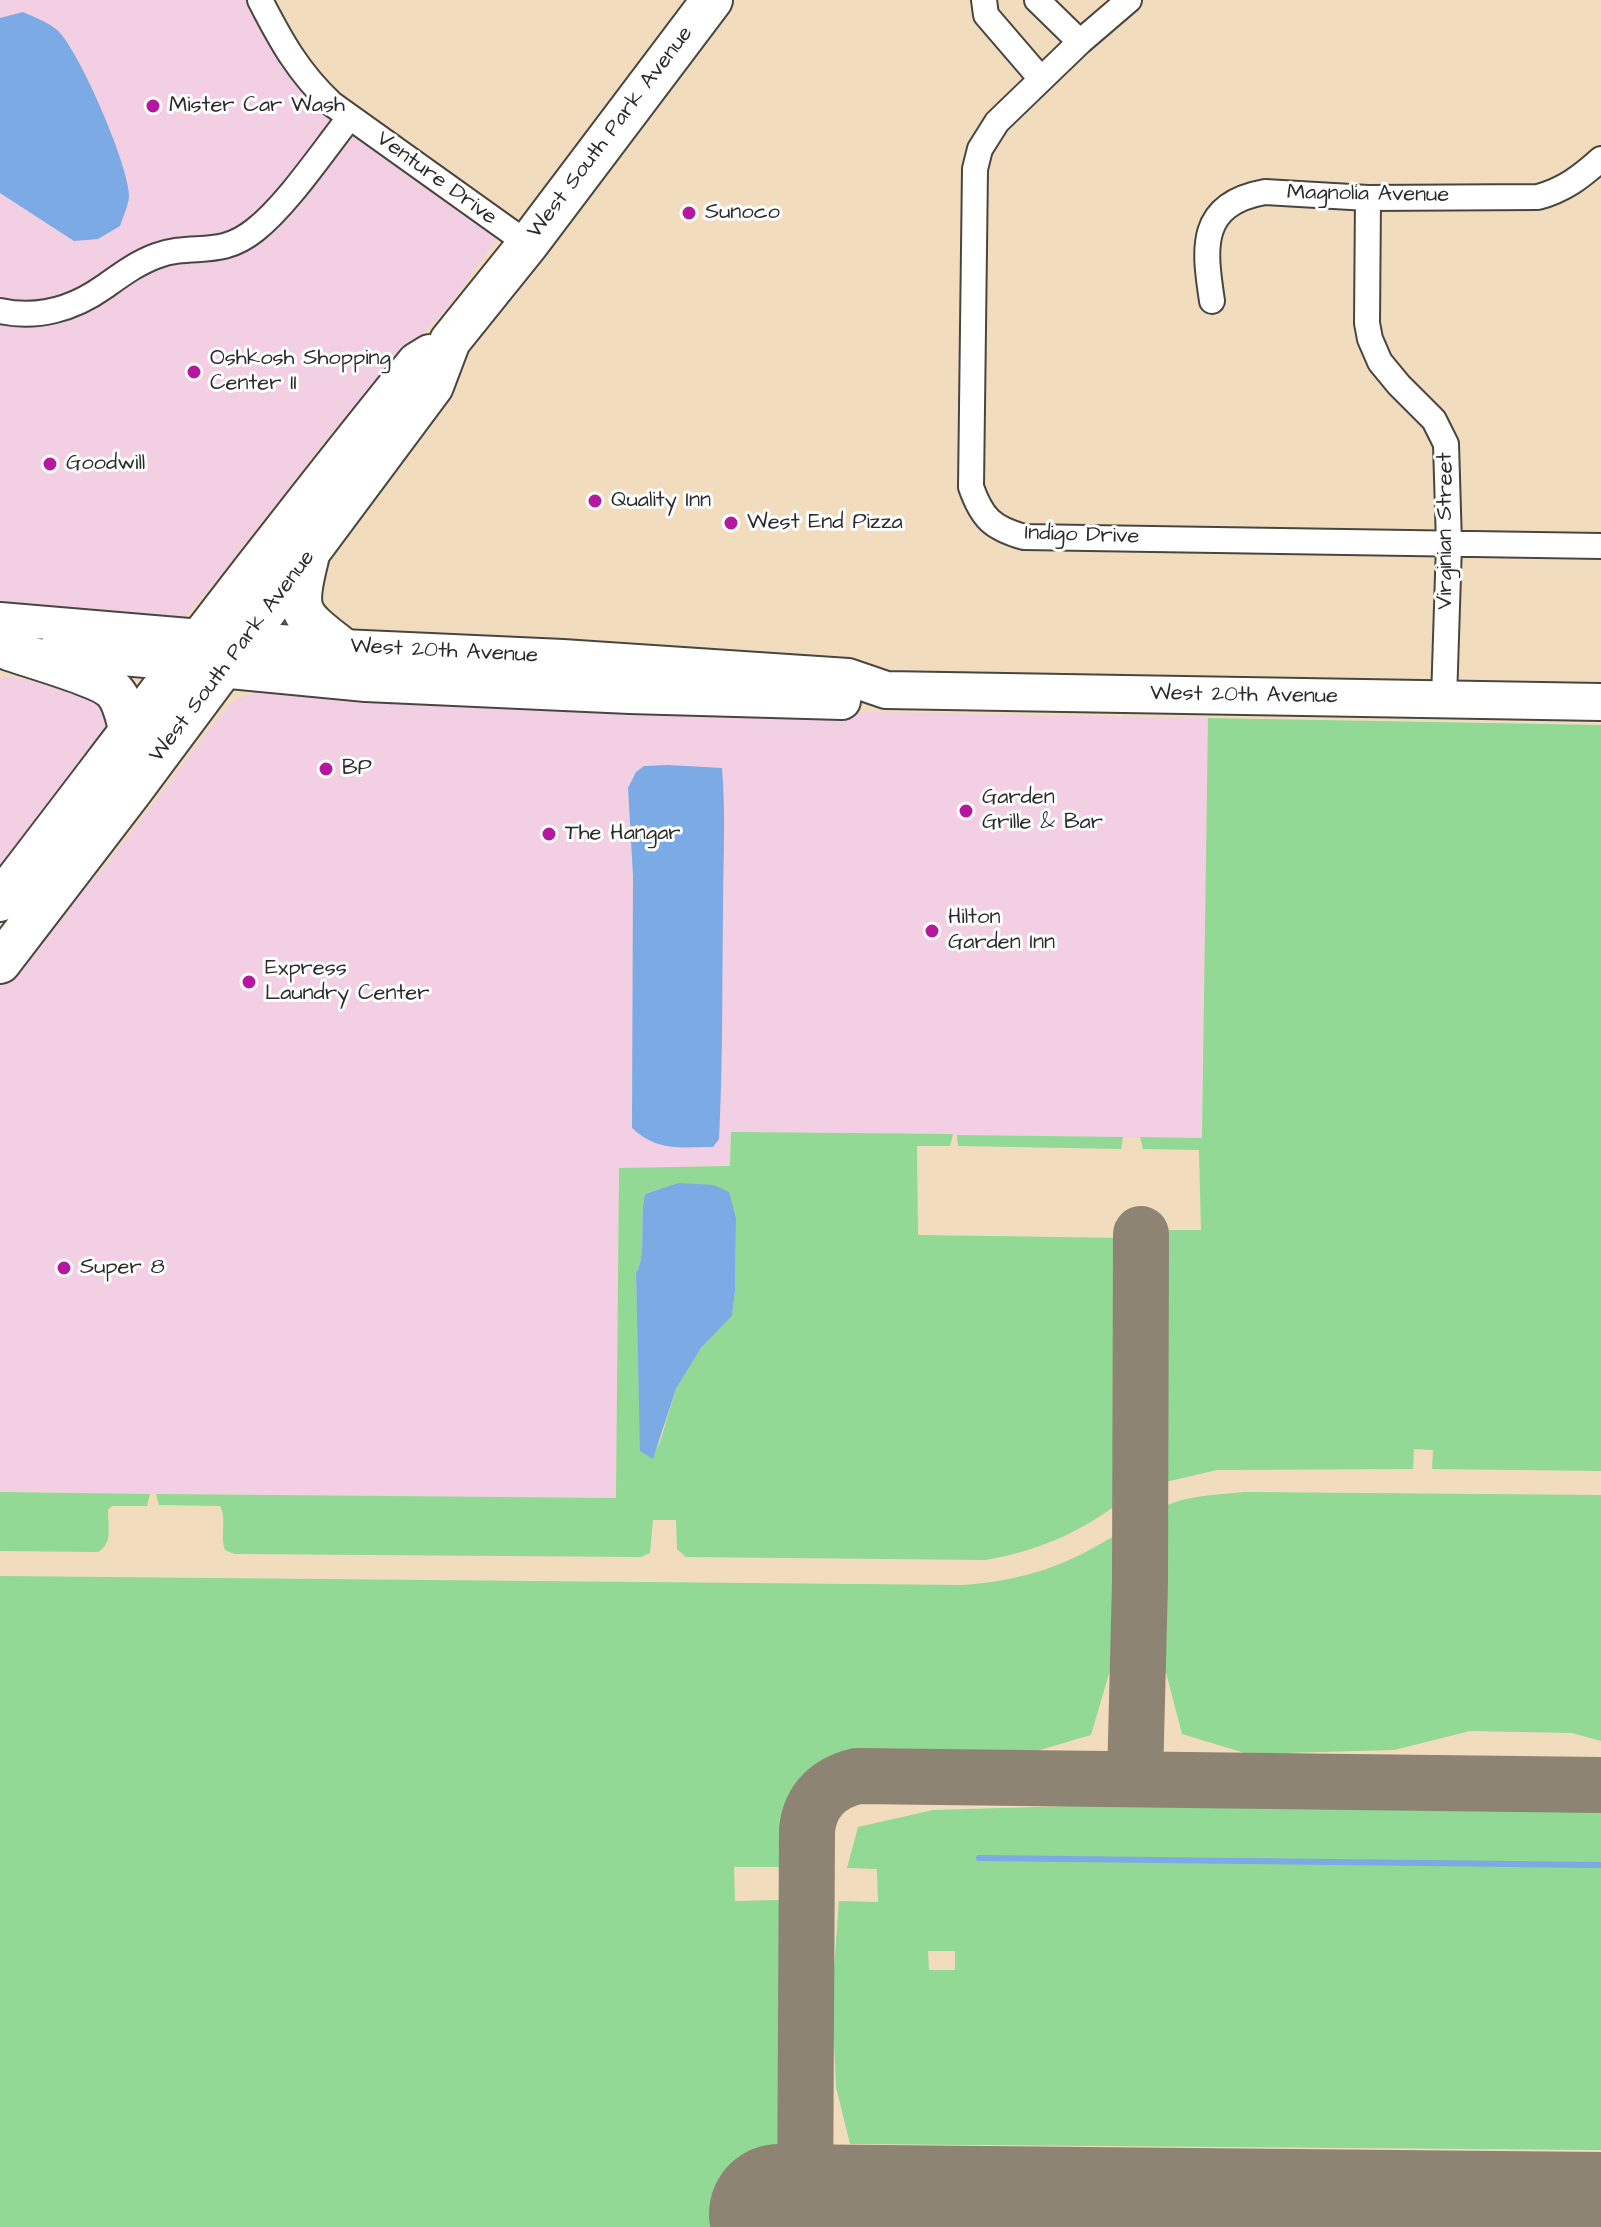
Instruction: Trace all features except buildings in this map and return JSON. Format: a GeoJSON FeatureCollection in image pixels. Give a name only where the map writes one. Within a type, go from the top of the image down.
{"type":"FeatureCollection","features":[{"type":"Feature","properties":{"kind":"main road","name":"West South Park Avenue"},"geometry":{"type":"LineString","coordinates":[[0,901],[191,650],[417,363],[450,341],[528,244],[712,0]]}},
{"type":"Feature","properties":{"kind":"main road","name":"West South Park Avenue"},"geometry":{"type":"LineString","coordinates":[[0,963],[433,386],[450,341]]}},
{"type":"Feature","properties":{"kind":"main road"},"geometry":{"type":"LineString","coordinates":[[309,555],[299,594],[300,605],[315,626],[342,648]]}},
{"type":"Feature","properties":{"kind":"main road"},"geometry":{"type":"LineString","coordinates":[[3,639],[95,678],[113,689],[121,701],[130,732]]}},
{"type":"Feature","properties":{"kind":"main road","name":"West 20th Avenue"},"geometry":{"type":"LineString","coordinates":[[233,655],[342,648],[563,658],[848,677],[886,690],[1601,702]]}},
{"type":"Feature","properties":{"kind":"main road","name":"West 20th Avenue"},"geometry":{"type":"LineString","coordinates":[[191,650],[233,655],[366,683],[617,695],[854,701],[886,690]]}},
{"type":"Feature","properties":{"kind":"street","name":"Venture Drive"},"geometry":{"type":"LineString","coordinates":[[260,0],[290,57],[309,82],[350,117],[528,244]]}},
{"type":"Feature","properties":{"kind":"street"},"geometry":{"type":"LineString","coordinates":[[984,0],[986,15],[1041,79]]}},
{"type":"Feature","properties":{"kind":"street"},"geometry":{"type":"LineString","coordinates":[[1037,0],[1080,42]]}},
{"type":"Feature","properties":{"kind":"street","name":"Indigo Drive"},"geometry":{"type":"LineString","coordinates":[[1129,0],[1041,79],[989,132],[980,149],[975,169],[971,487],[987,519],[1004,531],[1024,537],[1601,546]]}},
{"type":"Feature","properties":{"kind":"street"},"geometry":{"type":"LineString","coordinates":[[0,311],[18,315],[47,313],[87,297],[138,263],[158,255],[171,251],[221,249],[233,244],[264,223],[350,117]]}},
{"type":"Feature","properties":{"kind":"street","name":"Magnolia Avenue"},"geometry":{"type":"LineString","coordinates":[[1212,301],[1205,256],[1207,240],[1222,211],[1249,195],[1265,192],[1368,198],[1538,197],[1557,192],[1575,182],[1601,159]]}},
{"type":"Feature","properties":{"kind":"street","name":"Virginian Street"},"geometry":{"type":"LineString","coordinates":[[1368,198],[1367,323],[1370,339],[1380,362],[1441,431],[1446,444],[1449,544],[1444,700]]}},
{"type":"Feature","properties":{"kind":"street","name":"West 20th Avenue"},"geometry":{"type":"LineString","coordinates":[[3,639],[191,650]]}},
{"type":"Feature","properties":{"kind":"shaded area","name":"Oshkosh Shopping Center II"},"geometry":{"type":"Polygon","coordinates":[[[0,0],[260,0],[290,58],[505,228],[447,308],[328,437],[171,634],[0,619],[0,0]]]}},
{"type":"Feature","properties":{"kind":"shaded area"},"geometry":{"type":"Polygon","coordinates":[[[0,677],[40,680],[101,699],[107,724],[94,754],[0,879],[0,677]]]}},
{"type":"Feature","properties":{"kind":"shaded area"},"geometry":{"type":"Polygon","coordinates":[[[261,690],[660,708],[1208,718],[1202,1139],[731,1132],[730,1166],[619,1168],[616,1499],[0,1492],[0,987],[31,947],[103,869],[220,715],[233,701],[261,690]]]}},
{"type":"Feature","properties":{"kind":"green space"},"geometry":{"type":"Polygon","coordinates":[[[1208,718],[1601,725],[1601,1471],[1432,1469],[1433,1450],[1414,1449],[1413,1469],[1217,1470],[1157,1484],[1157,1230],[1201,1230],[1199,1150],[1143,1149],[1140,1137],[1202,1138],[1208,718]]]}},
{"type":"Feature","properties":{"kind":"green space"},"geometry":{"type":"Polygon","coordinates":[[[731,1132],[953,1134],[950,1146],[917,1146],[918,1235],[1128,1238],[1122,1501],[1057,1539],[985,1560],[686,1557],[677,1549],[676,1520],[653,1520],[650,1553],[641,1557],[234,1554],[225,1550],[220,1506],[159,1505],[156,1494],[616,1498],[619,1168],[730,1166],[731,1132]],[[678,1183],[645,1194],[641,1257],[636,1273],[639,1394],[652,1458],[676,1389],[701,1348],[732,1316],[736,1218],[728,1192],[678,1183]]]}},
{"type":"Feature","properties":{"kind":"green space"},"geometry":{"type":"Polygon","coordinates":[[[957,1135],[1123,1137],[1121,1149],[958,1146],[957,1135]]]}},
{"type":"Feature","properties":{"kind":"green space"},"geometry":{"type":"Polygon","coordinates":[[[0,1492],[150,1494],[147,1506],[112,1506],[108,1510],[108,1539],[98,1552],[0,1551],[0,1492]]]}},
{"type":"Feature","properties":{"kind":"green space"},"geometry":{"type":"Polygon","coordinates":[[[1245,1492],[1601,1495],[1601,1741],[1572,1733],[1470,1731],[1394,1750],[1248,1754],[1182,1734],[1164,1665],[1158,1510],[1189,1499],[1245,1492]]]}},
{"type":"Feature","properties":{"kind":"green space"},"geometry":{"type":"Polygon","coordinates":[[[1120,1532],[1113,1660],[1091,1735],[1023,1755],[854,1753],[828,1759],[805,1775],[781,1821],[783,1867],[734,1867],[735,1901],[781,1900],[780,2227],[0,2227],[0,1576],[963,1585],[1007,1579],[1045,1569],[1082,1554],[1120,1532]]]}},
{"type":"Feature","properties":{"kind":"green space"},"geometry":{"type":"Polygon","coordinates":[[[1104,1805],[1601,1808],[1601,2150],[850,2144],[836,2087],[832,1995],[839,1901],[878,1902],[877,1869],[847,1868],[858,1827],[933,1810],[1104,1805]],[[928,1951],[929,1970],[955,1970],[955,1951],[928,1951]]]}},
{"type":"Feature","properties":{"kind":"water"},"geometry":{"type":"Polygon","coordinates":[[[23,12],[56,29],[77,58],[121,162],[129,197],[127,208],[120,226],[98,239],[74,241],[0,193],[0,18],[23,12]]]}},
{"type":"Feature","properties":{"kind":"water"},"geometry":{"type":"Polygon","coordinates":[[[644,766],[722,768],[721,1082],[719,1139],[713,1147],[660,1145],[632,1128],[633,876],[628,788],[636,772],[644,766]]]}},
{"type":"Feature","properties":{"kind":"water"},"geometry":{"type":"Polygon","coordinates":[[[678,1183],[714,1185],[729,1192],[736,1218],[735,1291],[732,1316],[701,1348],[676,1389],[653,1459],[640,1451],[636,1273],[641,1257],[645,1194],[678,1183]]]}},
{"type":"Feature","properties":{"kind":"waterway"},"geometry":{"type":"LineString","coordinates":[[979,1858],[1601,1865]]}},
{"type":"Feature","properties":{"kind":"taxiway"},"geometry":{"type":"LineString","coordinates":[[1135,1779],[1140,1582],[1141,1234]]}},
{"type":"Feature","properties":{"kind":"taxiway"},"geometry":{"type":"LineString","coordinates":[[805,2214],[807,1830],[817,1802],[838,1783],[857,1776],[1601,1785]]}},
{"type":"Feature","properties":{"kind":"runway"},"geometry":{"type":"LineString","coordinates":[[779,2214],[1601,2222]]}},
{"type":"Feature","properties":{"kind":"place","name":"Mister Car Wash"},"geometry":{"type":"Point","coordinates":[153,106]}},
{"type":"Feature","properties":{"kind":"place","name":"Sunoco"},"geometry":{"type":"Point","coordinates":[689,213]}},
{"type":"Feature","properties":{"kind":"place","name":"Oshkosh Shopping Center II"},"geometry":{"type":"Point","coordinates":[194,372]}},
{"type":"Feature","properties":{"kind":"place","name":"Goodwill"},"geometry":{"type":"Point","coordinates":[50,464]}},
{"type":"Feature","properties":{"kind":"place","name":"Quality Inn"},"geometry":{"type":"Point","coordinates":[595,501]}},
{"type":"Feature","properties":{"kind":"place","name":"West End Pizza"},"geometry":{"type":"Point","coordinates":[731,523]}},
{"type":"Feature","properties":{"kind":"place","name":"BP"},"geometry":{"type":"Point","coordinates":[326,769]}},
{"type":"Feature","properties":{"kind":"place","name":"Garden Grille & Bar"},"geometry":{"type":"Point","coordinates":[966,811]}},
{"type":"Feature","properties":{"kind":"place","name":"The Hangar"},"geometry":{"type":"Point","coordinates":[549,834]}},
{"type":"Feature","properties":{"kind":"place","name":"Hilton Garden Inn"},"geometry":{"type":"Point","coordinates":[932,931]}},
{"type":"Feature","properties":{"kind":"place","name":"Express Laundry Center"},"geometry":{"type":"Point","coordinates":[249,982]}},
{"type":"Feature","properties":{"kind":"place","name":"Super 8"},"geometry":{"type":"Point","coordinates":[64,1268]}}]}
